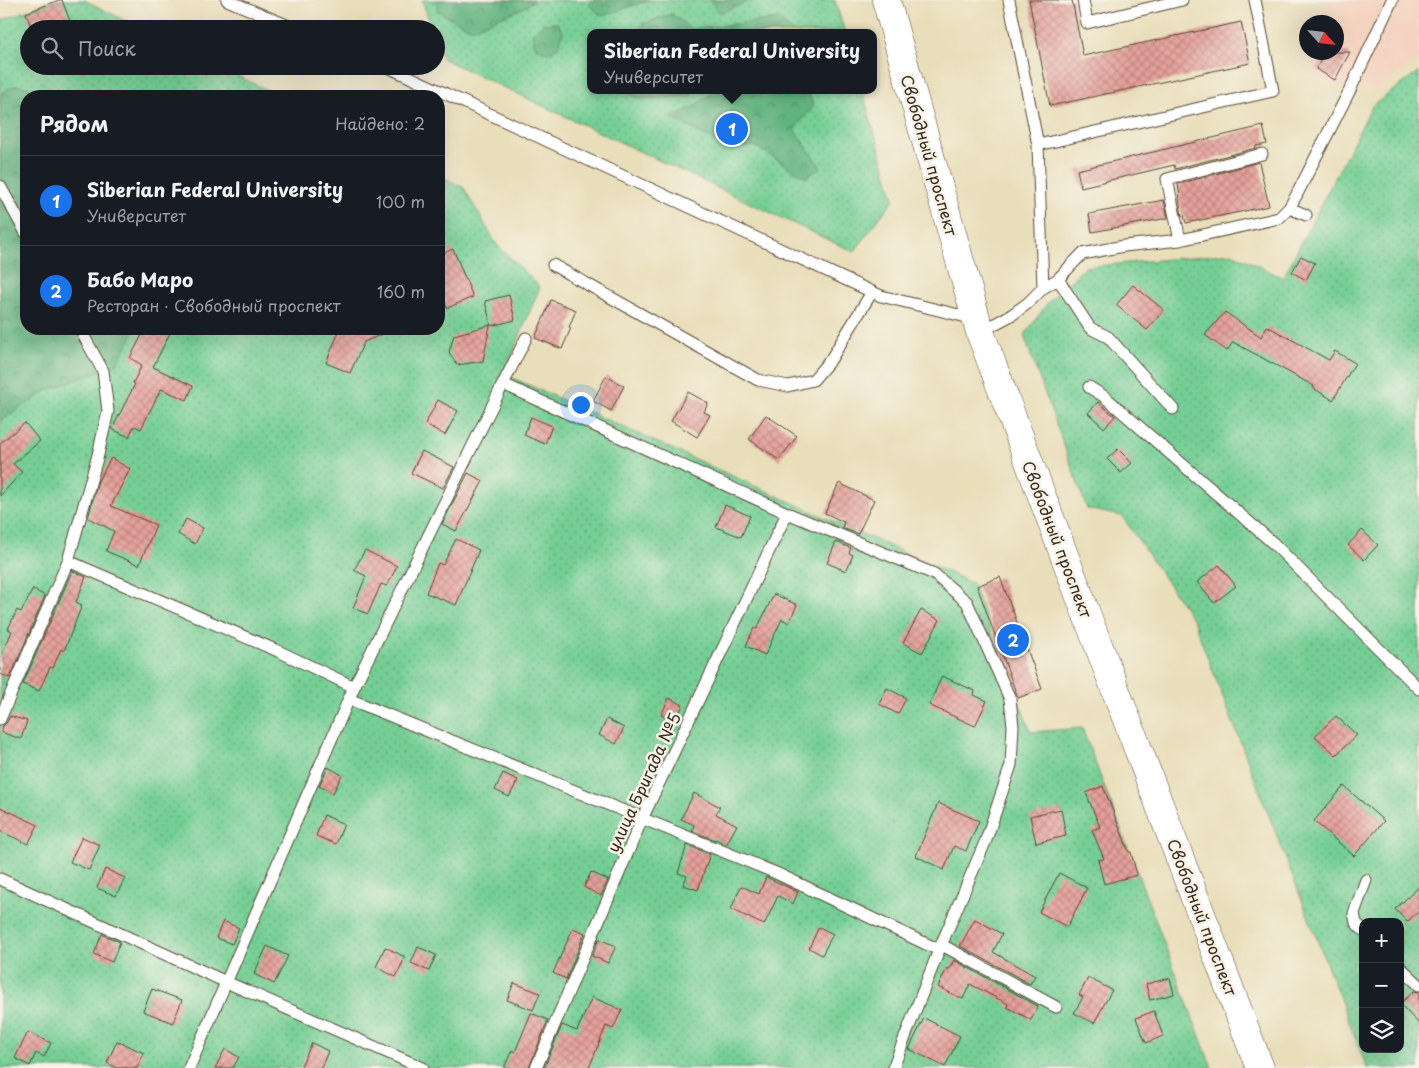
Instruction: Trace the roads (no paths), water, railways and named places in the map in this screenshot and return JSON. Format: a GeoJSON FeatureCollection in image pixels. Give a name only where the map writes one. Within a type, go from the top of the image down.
{"type":"FeatureCollection","features":[{"type":"Feature","properties":{"kind":"main road","name":"Свободный проспект"},"geometry":{"type":"LineString","coordinates":[[886,0],[978,326],[1079,596],[1260,1068]]}},
{"type":"Feature","properties":{"kind":"lane"},"geometry":{"type":"LineString","coordinates":[[227,0],[275,20]]}},
{"type":"Feature","properties":{"kind":"lane"},"geometry":{"type":"LineString","coordinates":[[1009,0],[1038,145],[1043,288]]}},
{"type":"Feature","properties":{"kind":"lane"},"geometry":{"type":"LineString","coordinates":[[1083,0],[1087,23],[1182,0]]}},
{"type":"Feature","properties":{"kind":"lane"},"geometry":{"type":"LineString","coordinates":[[1038,145],[1273,91],[1255,0]]}},
{"type":"Feature","properties":{"kind":"lane"},"geometry":{"type":"LineString","coordinates":[[445,93],[881,296],[978,326],[1013,314],[1028,303],[1043,288],[1058,278],[1082,254],[1124,246],[1180,240],[1279,218],[1290,208],[1351,88],[1392,0]]}},
{"type":"Feature","properties":{"kind":"lane"},"geometry":{"type":"LineString","coordinates":[[405,75],[437,90]]}},
{"type":"Feature","properties":{"kind":"lane"},"geometry":{"type":"LineString","coordinates":[[1180,240],[1167,179],[1262,154]]}},
{"type":"Feature","properties":{"kind":"lane"},"geometry":{"type":"LineString","coordinates":[[0,186],[20,222]]}},
{"type":"Feature","properties":{"kind":"lane"},"geometry":{"type":"LineString","coordinates":[[1290,208],[1306,215]]}},
{"type":"Feature","properties":{"kind":"lane"},"geometry":{"type":"LineString","coordinates":[[554,265],[758,380],[788,386],[813,380],[831,359],[872,292]]}},
{"type":"Feature","properties":{"kind":"lane"},"geometry":{"type":"LineString","coordinates":[[1058,278],[1090,328],[1108,337],[1173,409]]}},
{"type":"Feature","properties":{"kind":"lane"},"geometry":{"type":"LineString","coordinates":[[0,719],[68,561],[98,455],[108,411],[104,371],[83,335]]}},
{"type":"Feature","properties":{"kind":"lane"},"geometry":{"type":"LineString","coordinates":[[189,1068],[354,686],[526,338]]}},
{"type":"Feature","properties":{"kind":"lane"},"geometry":{"type":"LineString","coordinates":[[503,384],[787,513],[934,574],[967,602],[1010,698],[1013,726],[1011,765],[986,840],[940,948],[893,1068]]}},
{"type":"Feature","properties":{"kind":"lane"},"geometry":{"type":"LineString","coordinates":[[1089,387],[1105,397],[1273,543],[1419,689]]}},
{"type":"Feature","properties":{"kind":"lane","name":"улица Бригада №5"},"geometry":{"type":"LineString","coordinates":[[536,1068],[642,819],[787,513]]}},
{"type":"Feature","properties":{"kind":"lane"},"geometry":{"type":"LineString","coordinates":[[68,561],[278,651],[354,686]]}},
{"type":"Feature","properties":{"kind":"lane"},"geometry":{"type":"LineString","coordinates":[[349,699],[776,873],[940,948],[1056,1007]]}},
{"type":"Feature","properties":{"kind":"lane"},"geometry":{"type":"LineString","coordinates":[[0,879],[226,982],[423,1068]]}},
{"type":"Feature","properties":{"kind":"lane"},"geometry":{"type":"LineString","coordinates":[[1359,926],[1356,923],[1354,913],[1366,880]]}},
{"type":"Feature","properties":{"kind":"lane"},"geometry":{"type":"LineString","coordinates":[[1404,971],[1419,985]]}},
{"type":"Feature","properties":{"kind":"place","name":"Siberian Federal University"},"geometry":{"type":"Point","coordinates":[732,129]}},
{"type":"Feature","properties":{"kind":"place","name":"Бабо Маро"},"geometry":{"type":"Point","coordinates":[1013,640]}}]}
